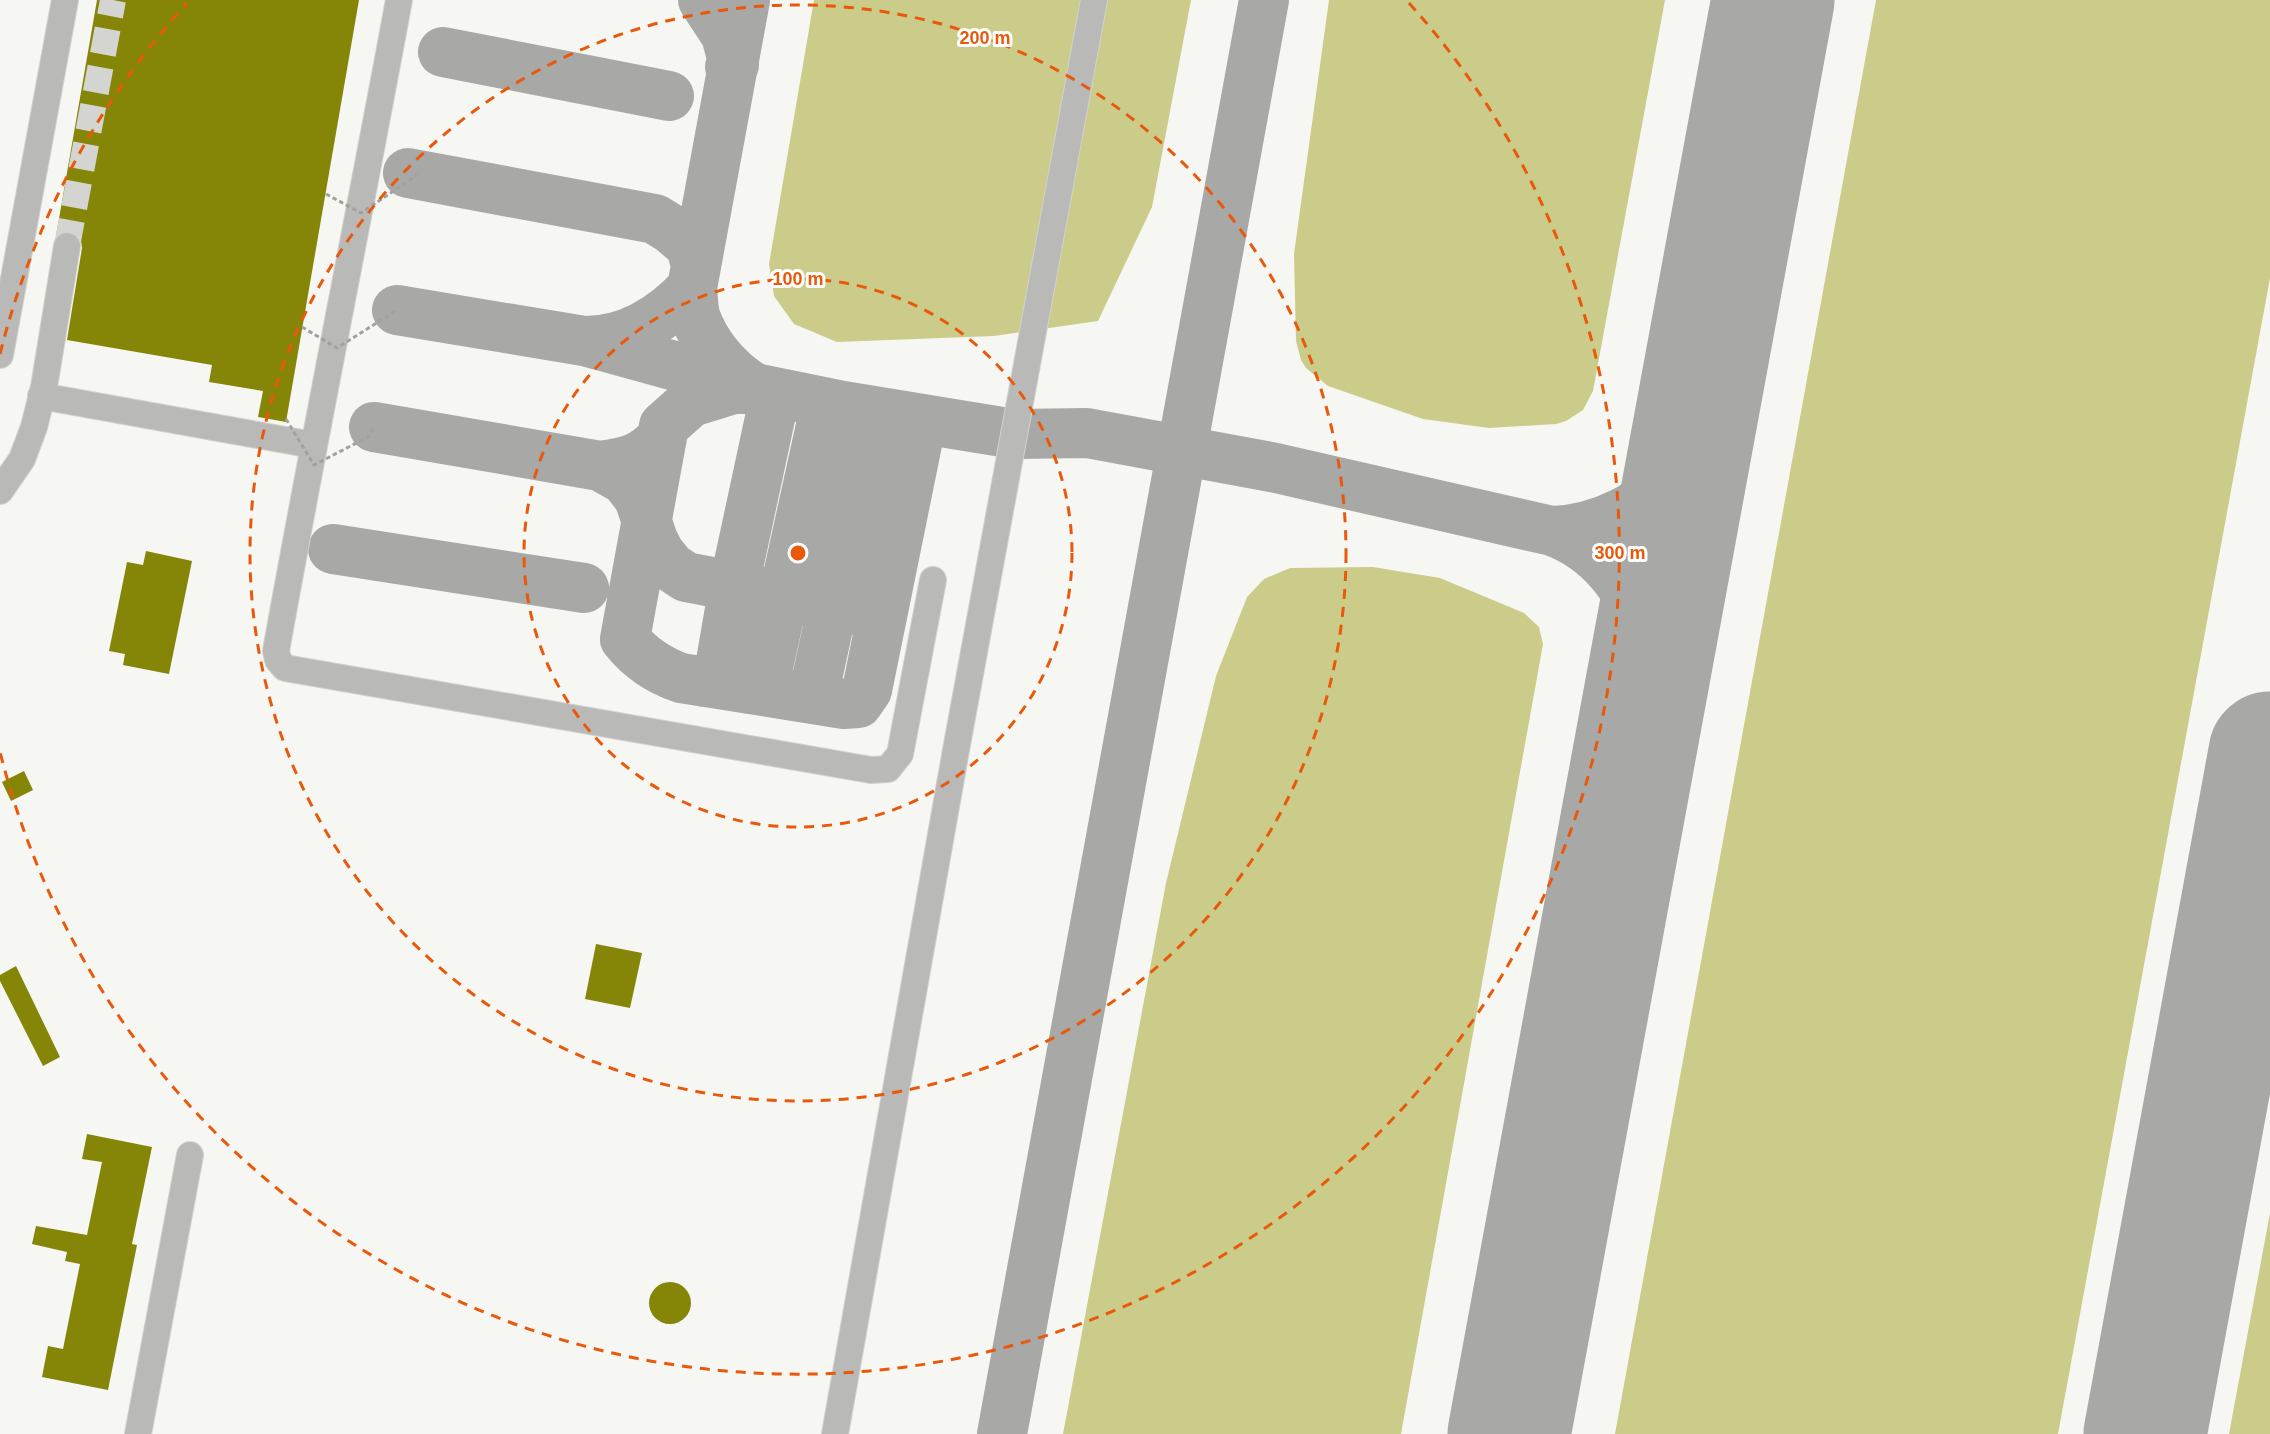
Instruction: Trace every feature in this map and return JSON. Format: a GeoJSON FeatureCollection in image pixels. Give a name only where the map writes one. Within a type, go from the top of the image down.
{"type":"FeatureCollection","features":[{"type":"Feature","properties":{"kind":"street"},"geometry":{"type":"LineString","coordinates":[[0,356],[65,0]]}},
{"type":"Feature","properties":{"kind":"street"},"geometry":{"type":"LineString","coordinates":[[399,0],[313,445],[276,651],[278,660],[285,668],[871,770],[888,769],[900,754],[933,580]]}},
{"type":"Feature","properties":{"kind":"street"},"geometry":{"type":"LineString","coordinates":[[835,1434],[956,750],[1094,0]]}},
{"type":"Feature","properties":{"kind":"street"},"geometry":{"type":"LineString","coordinates":[[0,492],[22,459],[34,427],[68,246]]}},
{"type":"Feature","properties":{"kind":"street"},"geometry":{"type":"LineString","coordinates":[[41,396],[313,445]]}},
{"type":"Feature","properties":{"kind":"street"},"geometry":{"type":"LineString","coordinates":[[138,1434],[190,1155]]}},
{"type":"Feature","properties":{"kind":"path"},"geometry":{"type":"LineString","coordinates":[[326,194],[361,213],[417,174]]}},
{"type":"Feature","properties":{"kind":"path"},"geometry":{"type":"LineString","coordinates":[[302,327],[337,348],[397,310]]}},
{"type":"Feature","properties":{"kind":"path"},"geometry":{"type":"LineString","coordinates":[[286,418],[314,465],[368,436],[374,427]]}},
{"type":"Feature","properties":{"kind":"green space"},"geometry":{"type":"Polygon","coordinates":[[[814,0],[1191,0],[1152,207],[1098,321],[994,336],[837,342],[794,324],[774,296],[769,264],[814,0]]]}},
{"type":"Feature","properties":{"kind":"green space"},"geometry":{"type":"Polygon","coordinates":[[[1329,0],[1665,0],[1593,391],[1583,410],[1566,421],[1556,424],[1489,428],[1423,419],[1328,386],[1306,368],[1301,360],[1296,341],[1294,254],[1329,0]]]}},
{"type":"Feature","properties":{"kind":"green space"},"geometry":{"type":"Polygon","coordinates":[[[1876,0],[2270,0],[2270,278],[2058,1434],[1615,1434],[1876,0]]]}},
{"type":"Feature","properties":{"kind":"green space"},"geometry":{"type":"Polygon","coordinates":[[[1373,567],[1440,578],[1524,613],[1539,627],[1543,644],[1401,1434],[1063,1434],[1166,883],[1216,676],[1247,597],[1264,579],[1290,568],[1373,567]]]}},
{"type":"Feature","properties":{"kind":"green space"},"geometry":{"type":"Polygon","coordinates":[[[2270,1213],[2270,1434],[2229,1434],[2270,1213]]]}},
{"type":"Feature","properties":{"kind":"building"},"geometry":{"type":"Polygon","coordinates":[[[97,0],[359,0],[286,422],[258,417],[263,391],[209,382],[212,365],[67,340],[82,248],[77,235],[70,231],[56,236],[97,0]]]}},
{"type":"Feature","properties":{"kind":"building"},"geometry":{"type":"Polygon","coordinates":[[[146,551],[192,561],[169,674],[123,665],[125,654],[109,651],[127,562],[143,565],[146,551]]]}},
{"type":"Feature","properties":{"kind":"building"},"geometry":{"type":"Polygon","coordinates":[[[24,771],[33,790],[11,801],[2,782],[24,771]]]}},
{"type":"Feature","properties":{"kind":"building"},"geometry":{"type":"Polygon","coordinates":[[[596,944],[642,953],[630,1008],[585,999],[596,944]]]}},
{"type":"Feature","properties":{"kind":"building"},"geometry":{"type":"Polygon","coordinates":[[[16,966],[60,1057],[43,1066],[0,981],[0,975],[16,966]]]}},
{"type":"Feature","properties":{"kind":"building"},"geometry":{"type":"Polygon","coordinates":[[[87,1134],[152,1147],[132,1244],[137,1245],[108,1390],[42,1377],[48,1346],[63,1349],[80,1264],[65,1261],[67,1252],[32,1244],[36,1226],[87,1235],[102,1162],[82,1159],[87,1134]]]}},
{"type":"Feature","properties":{"kind":"building"},"geometry":{"type":"Polygon","coordinates":[[[670,1282],[685,1288],[691,1303],[685,1318],[670,1324],[655,1318],[649,1303],[655,1288],[670,1282]]]}},
{"type":"Feature","properties":{"kind":"taxiway"},"geometry":{"type":"LineString","coordinates":[[703,0],[726,35],[734,65],[730,67]]}},
{"type":"Feature","properties":{"kind":"taxiway"},"geometry":{"type":"LineString","coordinates":[[745,0],[692,288],[695,316],[711,347],[734,373],[753,387]]}},
{"type":"Feature","properties":{"kind":"taxiway"},"geometry":{"type":"LineString","coordinates":[[1002,1434],[1264,0]]}},
{"type":"Feature","properties":{"kind":"taxiway"},"geometry":{"type":"LineString","coordinates":[[443,52],[669,96]]}},
{"type":"Feature","properties":{"kind":"taxiway"},"geometry":{"type":"LineString","coordinates":[[408,173],[655,219],[691,246],[696,266]]}},
{"type":"Feature","properties":{"kind":"taxiway"},"geometry":{"type":"LineString","coordinates":[[585,341],[616,337],[644,326],[670,309],[692,288]]}},
{"type":"Feature","properties":{"kind":"taxiway"},"geometry":{"type":"LineString","coordinates":[[397,310],[584,341],[755,388],[843,406],[1015,434],[1087,433],[1276,468],[1552,531],[1584,547],[1610,571],[1621,585],[1630,600],[1643,634],[1647,684]]}},
{"type":"Feature","properties":{"kind":"taxiway"},"geometry":{"type":"LineString","coordinates":[[753,389],[733,389],[691,402],[664,426],[625,639],[650,663],[681,678],[844,704],[858,703],[867,690],[918,439]]}},
{"type":"Feature","properties":{"kind":"taxiway"},"geometry":{"type":"LineString","coordinates":[[705,682],[716,677],[720,667],[734,586],[772,409]]}},
{"type":"Feature","properties":{"kind":"taxiway"},"geometry":{"type":"LineString","coordinates":[[749,689],[760,683],[766,676],[822,421]]}},
{"type":"Feature","properties":{"kind":"taxiway"},"geometry":{"type":"LineString","coordinates":[[374,427],[600,466]]}},
{"type":"Feature","properties":{"kind":"taxiway"},"geometry":{"type":"LineString","coordinates":[[1552,531],[1588,526],[1638,504],[1652,493],[1676,466],[1694,427]]}},
{"type":"Feature","properties":{"kind":"taxiway"},"geometry":{"type":"LineString","coordinates":[[802,697],[815,688],[870,433]]}},
{"type":"Feature","properties":{"kind":"taxiway"},"geometry":{"type":"LineString","coordinates":[[662,438],[641,455],[619,463],[600,466],[625,480],[639,498],[653,540],[671,567],[686,577],[867,612],[876,624],[878,632]]}},
{"type":"Feature","properties":{"kind":"taxiway"},"geometry":{"type":"LineString","coordinates":[[333,549],[584,588]]}},
{"type":"Feature","properties":{"kind":"runway"},"geometry":{"type":"LineString","coordinates":[[1509,1434],[1773,0]]}},
{"type":"Feature","properties":{"kind":"runway"},"geometry":{"type":"LineString","coordinates":[[2145,1434],[2270,753]]}},
{"type":"Feature","properties":{"kind":"tunnel"},"geometry":{"type":"LineString","coordinates":[[67,246],[113,0]]}}]}
